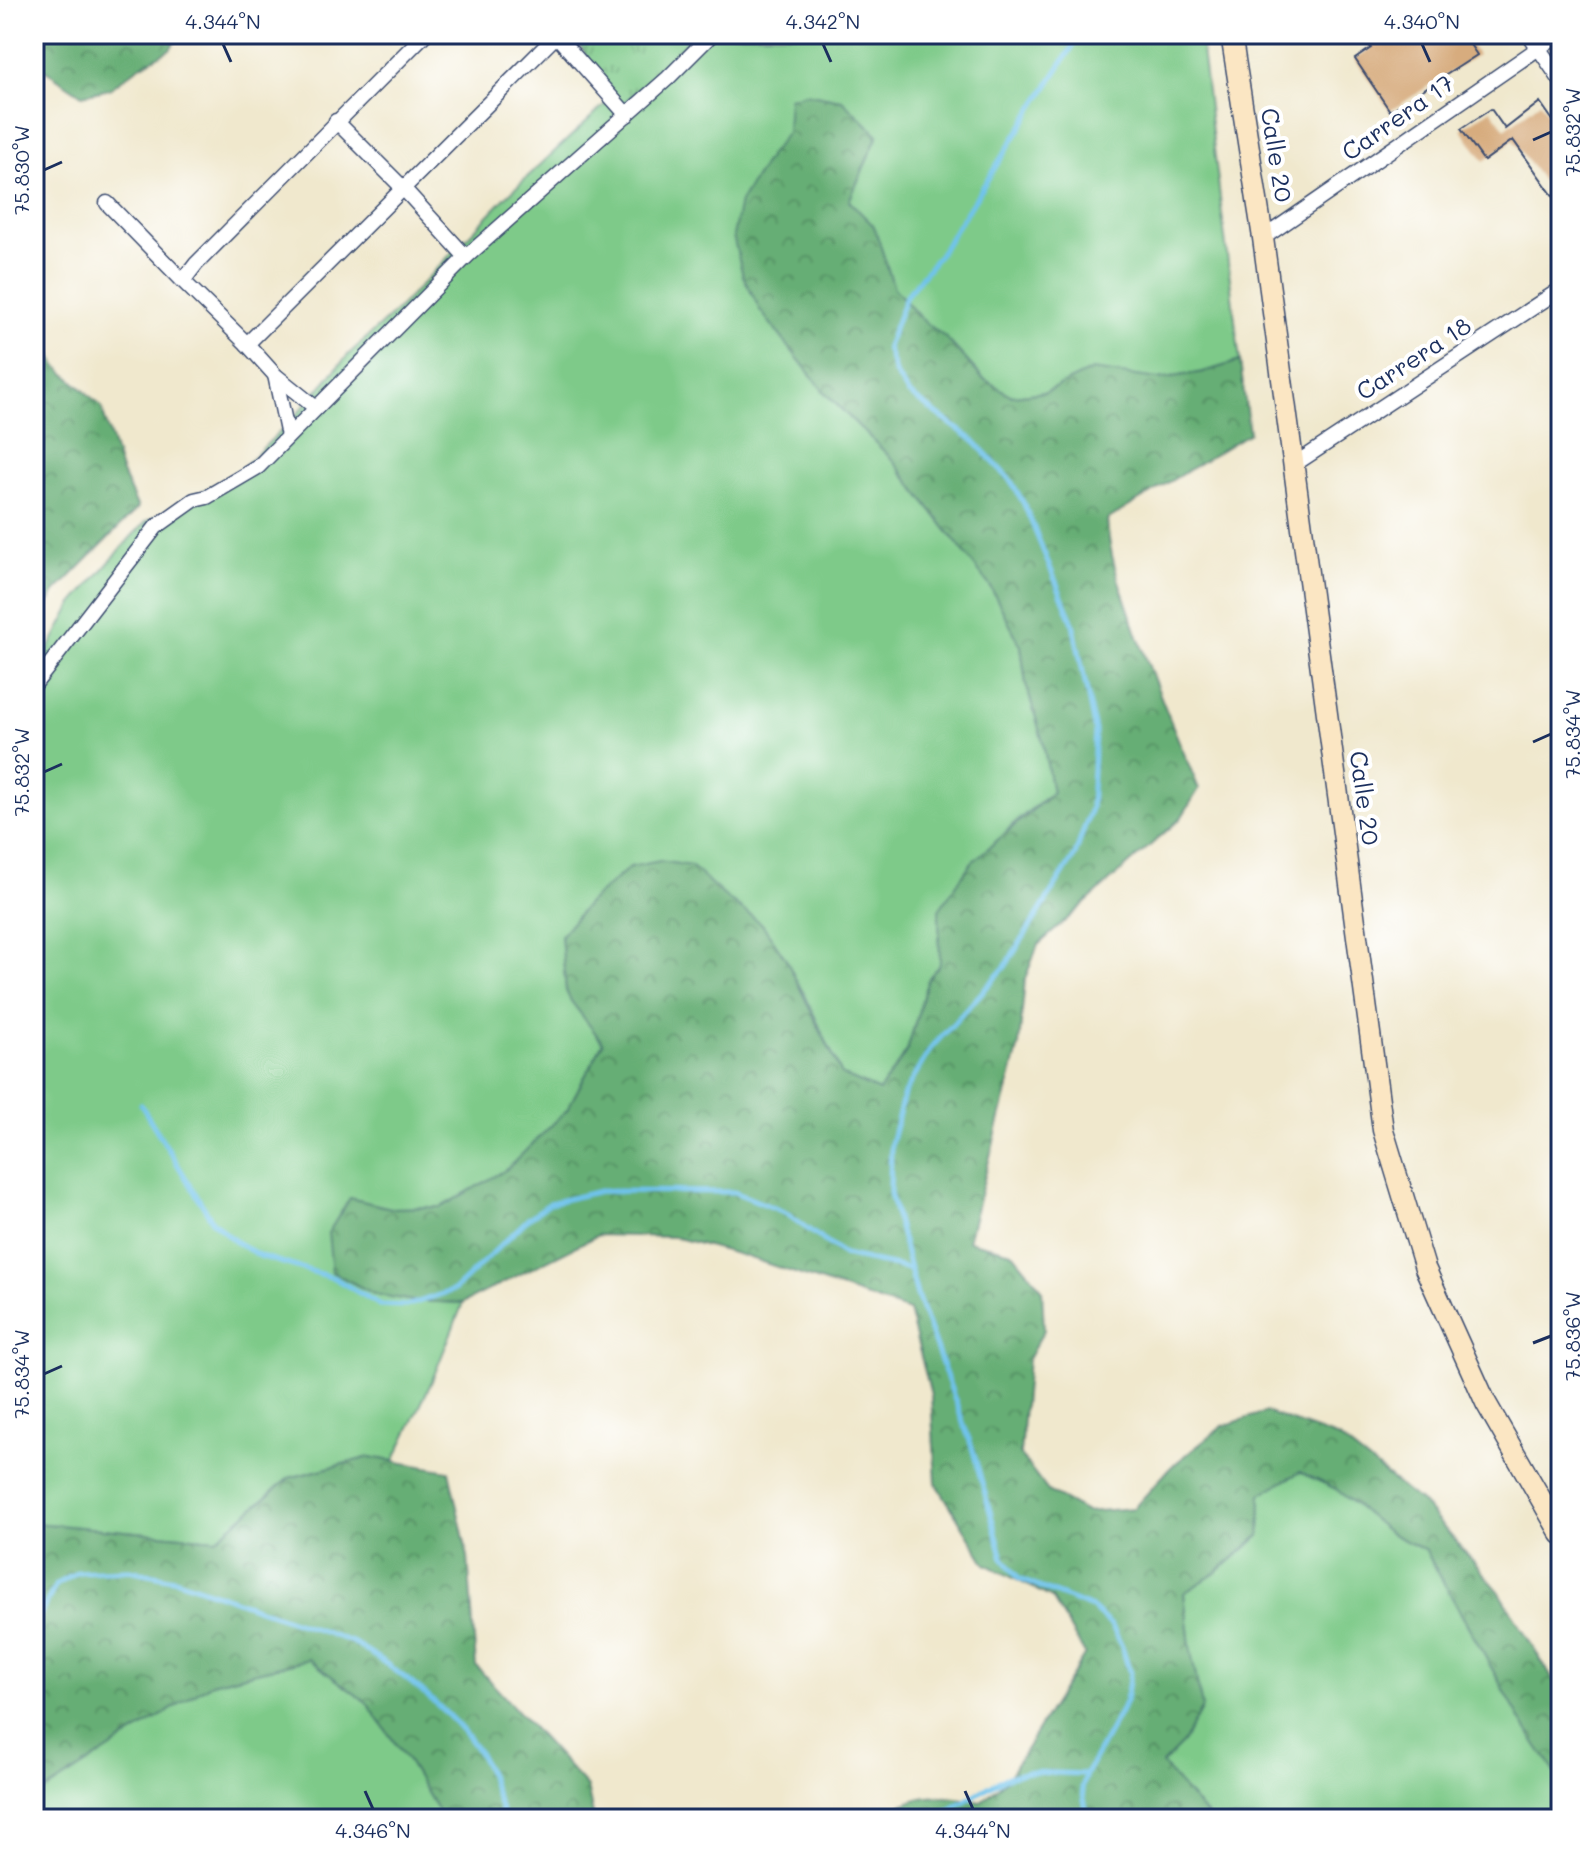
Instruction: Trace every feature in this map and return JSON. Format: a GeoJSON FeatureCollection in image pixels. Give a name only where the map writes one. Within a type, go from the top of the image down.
{"type":"FeatureCollection","features":[{"type":"Feature","properties":{"kind":"main road","name":"Calle 20"},"geometry":{"type":"LineString","coordinates":[[1231,34],[1263,238],[1383,1130],[1425,1268],[1486,1403],[1561,1534]]}},
{"type":"Feature","properties":{"kind":"street"},"geometry":{"type":"LineString","coordinates":[[183,281],[336,121],[425,34]]}},
{"type":"Feature","properties":{"kind":"street"},"geometry":{"type":"LineString","coordinates":[[34,685],[156,527],[194,500],[207,497],[258,467],[466,257],[668,78],[712,34]]}},
{"type":"Feature","properties":{"kind":"street"},"geometry":{"type":"LineString","coordinates":[[1529,34],[1561,81]]}},
{"type":"Feature","properties":{"kind":"street","name":"Carrera 17"},"geometry":{"type":"LineString","coordinates":[[1263,238],[1559,34]]}},
{"type":"Feature","properties":{"kind":"street"},"geometry":{"type":"LineString","coordinates":[[247,344],[556,35],[627,115]]}},
{"type":"Feature","properties":{"kind":"street"},"geometry":{"type":"LineString","coordinates":[[336,121],[466,257]]}},
{"type":"Feature","properties":{"kind":"street"},"geometry":{"type":"LineString","coordinates":[[107,203],[275,375],[316,408]]}},
{"type":"Feature","properties":{"kind":"street","name":"Carrera 18"},"geometry":{"type":"LineString","coordinates":[[1292,466],[1561,289]]}},
{"type":"Feature","properties":{"kind":"street"},"geometry":{"type":"LineString","coordinates":[[275,375],[288,436]]}},
{"type":"Feature","properties":{"kind":"green space"},"geometry":{"type":"Polygon","coordinates":[[[34,34],[180,34],[170,49],[137,68],[110,89],[82,95],[40,67],[34,69],[34,34]]]}},
{"type":"Feature","properties":{"kind":"green space"},"geometry":{"type":"Polygon","coordinates":[[[574,34],[694,34],[616,111],[574,34]]]}},
{"type":"Feature","properties":{"kind":"green space"},"geometry":{"type":"Polygon","coordinates":[[[680,34],[1200,34],[1240,361],[1204,372],[1158,379],[1092,371],[1046,392],[1012,396],[983,378],[947,339],[920,318],[894,288],[874,227],[849,201],[878,135],[788,132],[740,202],[760,310],[826,394],[891,458],[990,586],[1021,646],[1026,684],[1043,742],[1052,792],[1012,825],[939,910],[940,964],[928,979],[907,1051],[879,1091],[842,1075],[805,995],[762,924],[729,900],[561,936],[566,991],[603,1043],[567,1110],[508,1169],[441,1207],[391,1208],[350,1199],[332,1272],[374,1294],[413,1301],[463,1303],[431,1383],[394,1461],[370,1457],[289,1478],[216,1539],[34,1523],[34,677],[72,605],[147,521],[238,472],[291,421],[349,354],[394,313],[506,197],[680,34]]]}},
{"type":"Feature","properties":{"kind":"green space"},"geometry":{"type":"Polygon","coordinates":[[[805,93],[842,100],[878,135],[849,201],[874,226],[894,288],[982,378],[1012,396],[1046,392],[1092,370],[1159,379],[1204,372],[1240,361],[1249,433],[1107,520],[1113,559],[1124,597],[1199,789],[1181,818],[1038,945],[1025,979],[1019,1045],[968,1241],[1012,1252],[1042,1289],[1044,1330],[1028,1359],[1020,1454],[1048,1491],[1086,1512],[1134,1508],[1171,1467],[1223,1426],[1266,1412],[1339,1438],[1423,1504],[1499,1591],[1561,1693],[1561,1781],[1523,1724],[1426,1551],[1388,1532],[1336,1489],[1300,1472],[1261,1494],[1260,1535],[1217,1572],[1184,1593],[1202,1707],[1183,1743],[1162,1764],[1210,1819],[873,1819],[925,1797],[981,1802],[1007,1779],[1085,1654],[1052,1598],[986,1564],[936,1483],[931,1395],[909,1311],[744,1256],[674,1237],[598,1235],[463,1303],[413,1301],[374,1294],[332,1272],[328,1233],[350,1198],[391,1208],[441,1207],[507,1169],[567,1110],[603,1043],[566,991],[561,935],[588,903],[630,867],[660,861],[691,866],[762,924],[786,959],[842,1075],[879,1091],[907,1051],[928,979],[940,964],[939,910],[971,863],[1052,793],[1043,742],[1026,684],[1021,646],[990,586],[891,458],[826,394],[760,310],[743,276],[733,236],[740,202],[787,132],[789,98],[805,93]]]}},
{"type":"Feature","properties":{"kind":"green space"},"geometry":{"type":"Polygon","coordinates":[[[34,323],[57,366],[101,406],[121,471],[138,508],[55,592],[34,626],[34,323]]]}},
{"type":"Feature","properties":{"kind":"green space"},"geometry":{"type":"Polygon","coordinates":[[[370,1457],[449,1471],[468,1557],[476,1666],[587,1787],[594,1819],[443,1819],[367,1703],[309,1659],[212,1683],[34,1798],[34,1523],[216,1539],[289,1478],[370,1457]]]}},
{"type":"Feature","properties":{"kind":"green space"},"geometry":{"type":"Polygon","coordinates":[[[1300,1472],[1336,1489],[1388,1532],[1426,1551],[1523,1724],[1561,1781],[1561,1819],[1210,1819],[1162,1764],[1183,1743],[1190,1646],[1184,1593],[1217,1572],[1260,1536],[1261,1494],[1300,1472]]]}},
{"type":"Feature","properties":{"kind":"green space"},"geometry":{"type":"Polygon","coordinates":[[[309,1659],[367,1703],[443,1819],[34,1819],[34,1798],[212,1683],[309,1659]]]}},
{"type":"Feature","properties":{"kind":"building"},"geometry":{"type":"Polygon","coordinates":[[[1362,34],[1463,34],[1477,55],[1390,111],[1355,59],[1371,48],[1362,34]]]}},
{"type":"Feature","properties":{"kind":"building"},"geometry":{"type":"Polygon","coordinates":[[[1540,102],[1561,132],[1561,207],[1513,140],[1484,161],[1461,129],[1491,109],[1505,129],[1540,102]]]}},
{"type":"Feature","properties":{"kind":"waterway"},"geometry":{"type":"LineString","coordinates":[[1078,34],[939,255],[906,296],[887,347],[895,373],[908,393],[973,440],[1011,481],[1024,504],[1073,623],[1095,731],[1091,808],[1075,855],[1005,967],[931,1048],[904,1094],[891,1144],[890,1193],[917,1295],[972,1447],[1003,1558],[1019,1579],[1092,1608],[1112,1626],[1122,1647],[1130,1673],[1126,1701],[1086,1774],[1082,1788],[1088,1819]]}},
{"type":"Feature","properties":{"kind":"waterway"},"geometry":{"type":"LineString","coordinates":[[141,1105],[213,1222],[236,1242],[260,1256],[334,1278],[380,1305],[406,1306],[454,1290],[529,1218],[550,1203],[600,1191],[734,1192],[784,1212],[844,1255],[910,1269]]}},
{"type":"Feature","properties":{"kind":"waterway"},"geometry":{"type":"LineString","coordinates":[[34,1626],[56,1585],[78,1572],[129,1570],[178,1580],[352,1642],[406,1678],[460,1728],[483,1761],[504,1819]]}},
{"type":"Feature","properties":{"kind":"waterway"},"geometry":{"type":"LineString","coordinates":[[934,1819],[1004,1778],[1027,1772],[1086,1774]]}}]}
